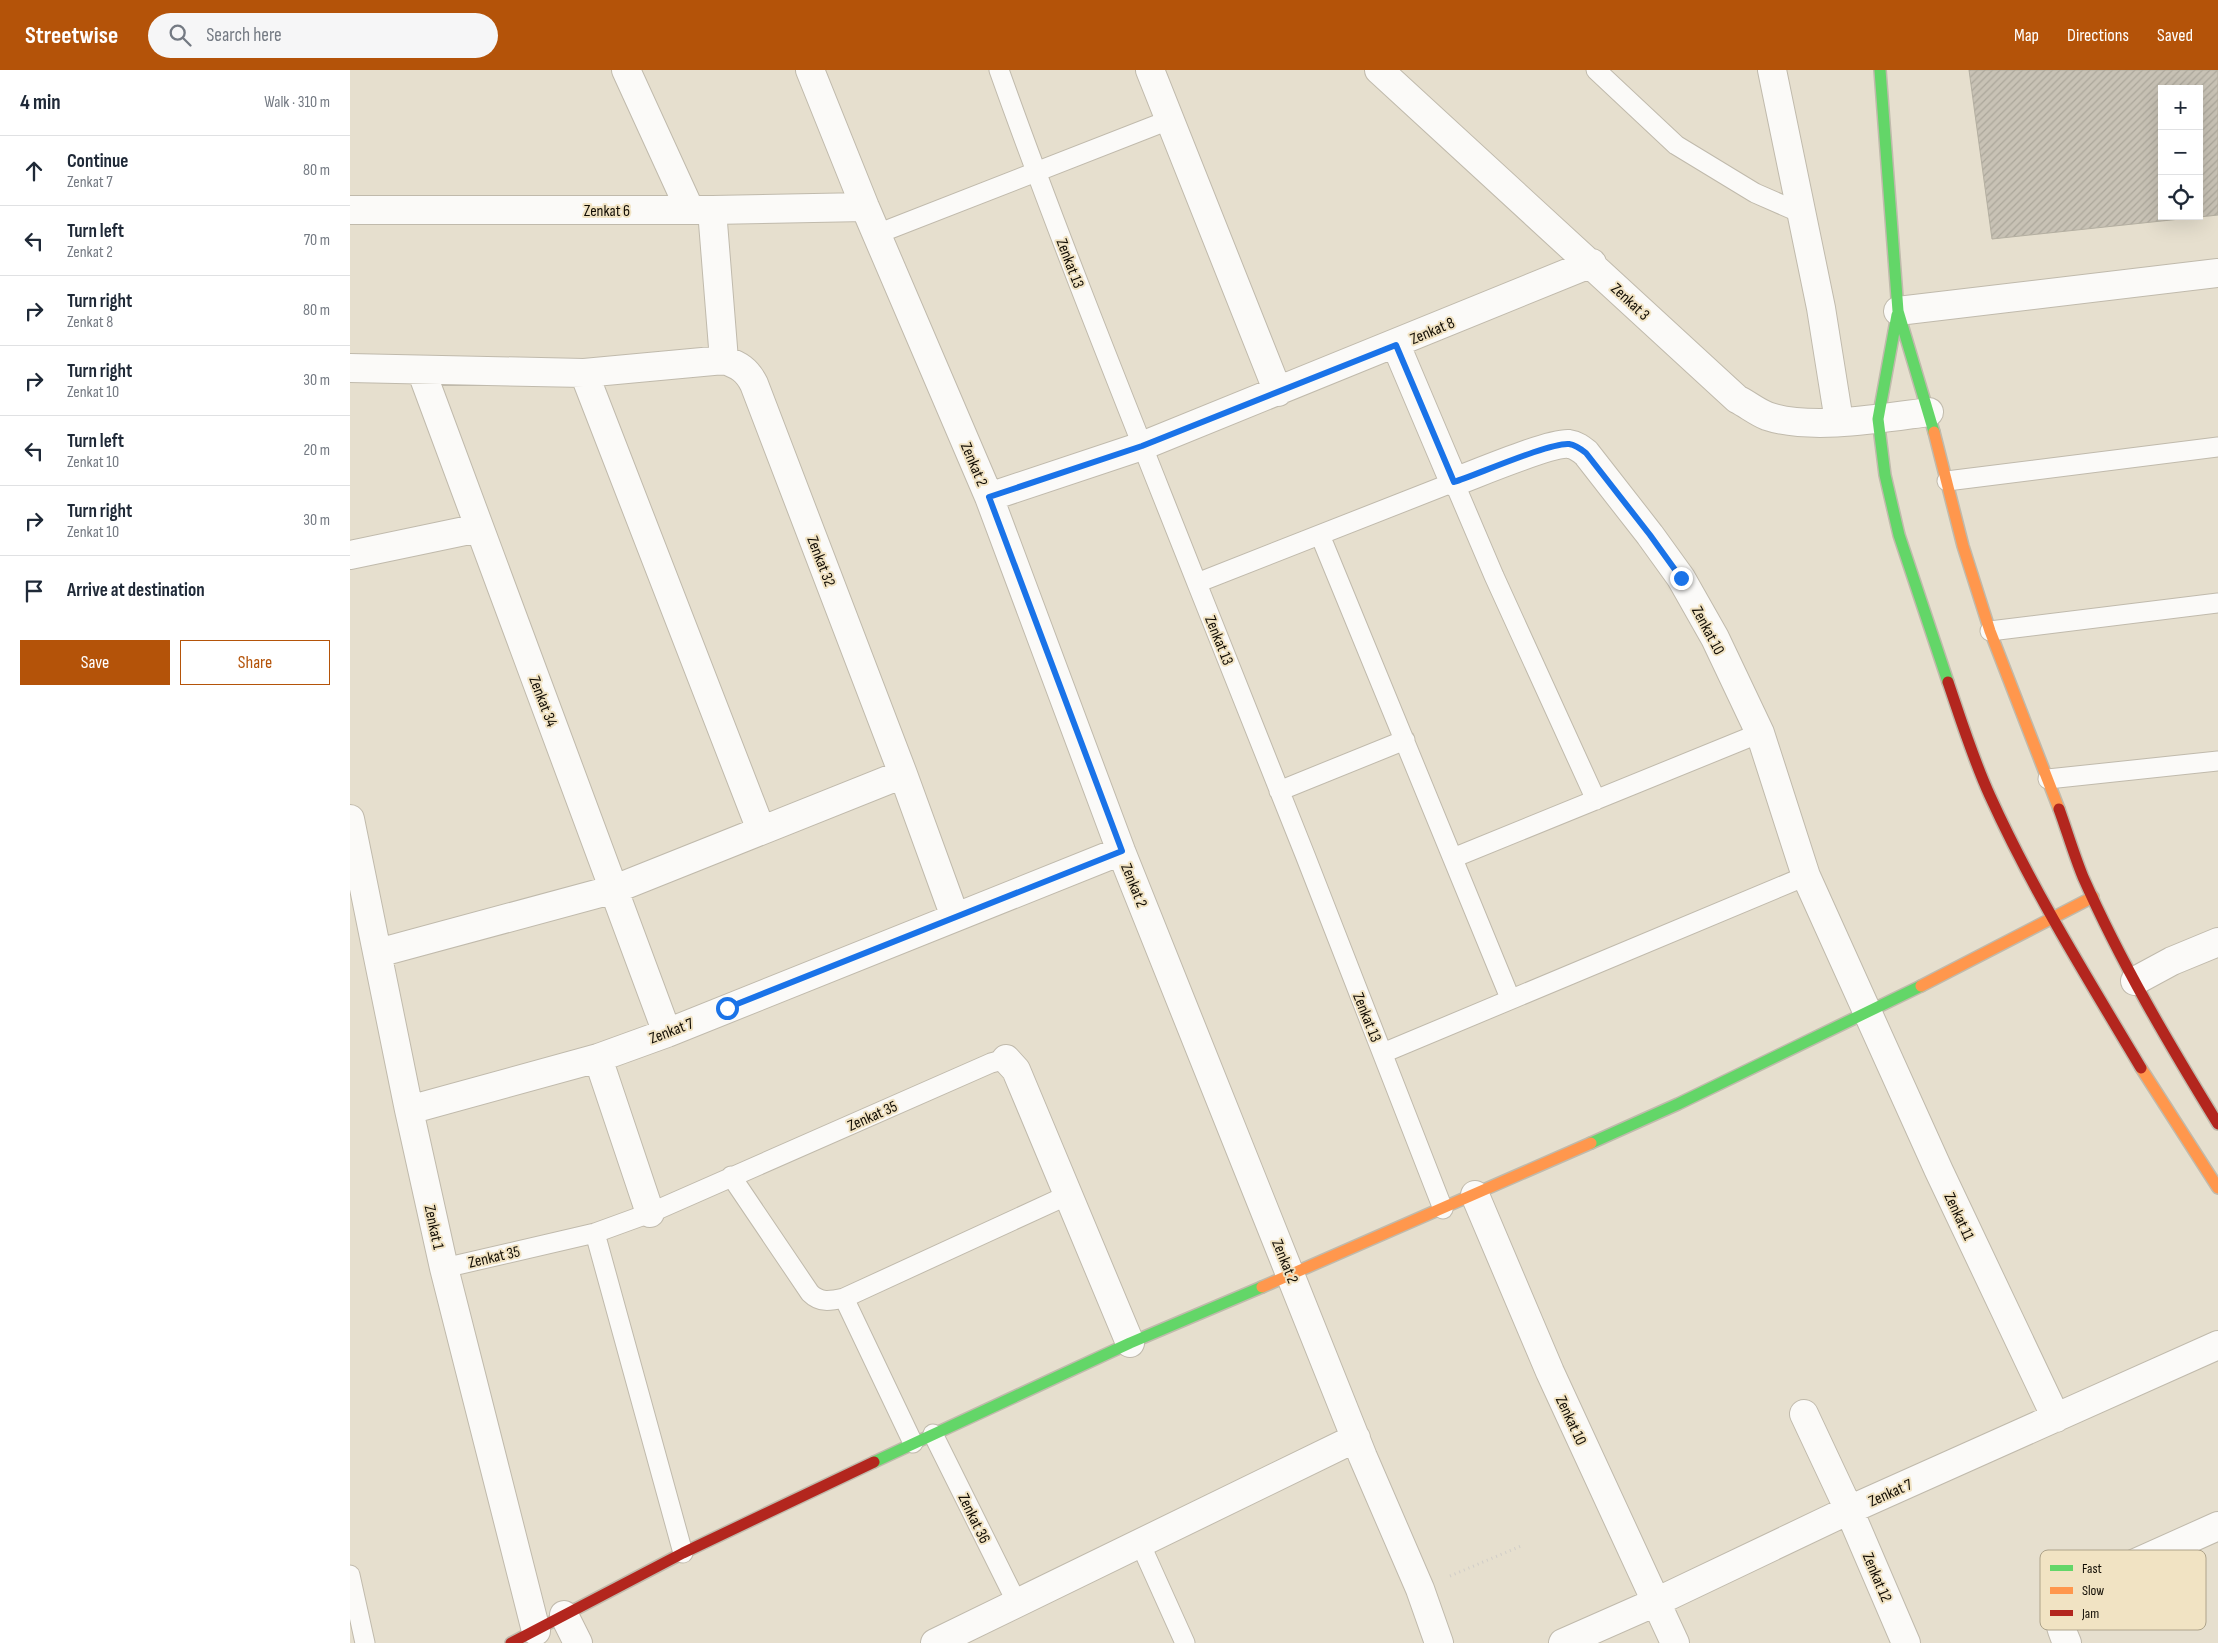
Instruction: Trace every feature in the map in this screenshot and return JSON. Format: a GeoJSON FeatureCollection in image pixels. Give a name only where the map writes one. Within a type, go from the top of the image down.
{"type":"FeatureCollection","features":[{"type":"Feature","properties":{"kind":"street"},"geometry":{"type":"LineString","coordinates":[[350,368],[584,372],[724,360],[701,210],[626,70]]}},
{"type":"Feature","properties":{"kind":"street","name":"Zenkat 2"},"geometry":{"type":"LineString","coordinates":[[810,70],[876,234],[989,497],[1122,851],[1356,1438],[1420,1589],[1439,1643]]}},
{"type":"Feature","properties":{"kind":"street"},"geometry":{"type":"LineString","coordinates":[[1150,70],[1278,392]]}},
{"type":"Feature","properties":{"kind":"street","name":"Zenkat 3"},"geometry":{"type":"LineString","coordinates":[[1379,70],[1505,187],[1592,263],[1737,399],[1766,415],[1783,420],[1839,421],[1929,412]]}},
{"type":"Feature","properties":{"kind":"street"},"geometry":{"type":"LineString","coordinates":[[1772,70],[1821,308],[1839,421]]}},
{"type":"Feature","properties":{"kind":"street"},"geometry":{"type":"LineString","coordinates":[[1880,70],[1898,311],[1929,412],[1963,546],[1990,631],[2048,779],[2083,876],[2134,981],[2171,1048],[2218,1124]]}},
{"type":"Feature","properties":{"kind":"street","name":"Zenkat 6"},"geometry":{"type":"LineString","coordinates":[[350,210],[701,210],[865,207]]}},
{"type":"Feature","properties":{"kind":"street","name":"Zenkat 8"},"geometry":{"type":"LineString","coordinates":[[989,497],[1142,446],[1396,345],[1592,263]]}},
{"type":"Feature","properties":{"kind":"street"},"geometry":{"type":"LineString","coordinates":[[1898,311],[2218,273]]}},
{"type":"Feature","properties":{"kind":"street"},"geometry":{"type":"LineString","coordinates":[[1898,311],[1878,418],[1885,475],[1899,535],[1960,720],[1989,794],[2016,851],[2052,918],[2142,1069],[2218,1188]]}},
{"type":"Feature","properties":{"kind":"street"},"geometry":{"type":"LineString","coordinates":[[1396,345],[1454,482]]}},
{"type":"Feature","properties":{"kind":"street","name":"Zenkat 32"},"geometry":{"type":"LineString","coordinates":[[724,360],[739,364],[749,374],[754,384],[904,774],[955,917]]}},
{"type":"Feature","properties":{"kind":"street","name":"Zenkat 34"},"geometry":{"type":"LineString","coordinates":[[421,370],[667,1033]]}},
{"type":"Feature","properties":{"kind":"street"},"geometry":{"type":"LineString","coordinates":[[584,372],[761,830]]}},
{"type":"Feature","properties":{"kind":"street","name":"Zenkat 10"},"geometry":{"type":"LineString","coordinates":[[1454,482],[1560,445],[1576,446],[1586,453],[1681,578],[1715,638],[1760,733],[1806,876],[1869,1013]]}},
{"type":"Feature","properties":{"kind":"street"},"geometry":{"type":"LineString","coordinates":[[350,555],[479,528]]}},
{"type":"Feature","properties":{"kind":"street"},"geometry":{"type":"LineString","coordinates":[[378,953],[615,889],[904,774]]}},
{"type":"Feature","properties":{"kind":"street","name":"Zenkat 1"},"geometry":{"type":"LineString","coordinates":[[350,819],[409,1110],[444,1268],[536,1631]]}},
{"type":"Feature","properties":{"kind":"street","name":"Zenkat 7"},"geometry":{"type":"LineString","coordinates":[[409,1110],[598,1058],[667,1033],[1122,851]]}},
{"type":"Feature","properties":{"kind":"street"},"geometry":{"type":"LineString","coordinates":[[511,1643],[683,1553],[913,1443],[1130,1343],[1443,1209],[1678,1104],[1869,1013],[2093,897]]}},
{"type":"Feature","properties":{"kind":"street"},"geometry":{"type":"LineString","coordinates":[[2134,981],[2172,961],[2218,942]]}},
{"type":"Feature","properties":{"kind":"street","name":"Zenkat 11"},"geometry":{"type":"LineString","coordinates":[[1869,1013],[1939,1171],[2056,1418]]}},
{"type":"Feature","properties":{"kind":"street"},"geometry":{"type":"LineString","coordinates":[[598,1058],[650,1213]]}},
{"type":"Feature","properties":{"kind":"street","name":"Zenkat 35"},"geometry":{"type":"LineString","coordinates":[[1006,1060],[1016,1070],[1130,1343]]}},
{"type":"Feature","properties":{"kind":"street","name":"Zenkat 10"},"geometry":{"type":"LineString","coordinates":[[1475,1195],[1550,1372],[1675,1643]]}},
{"type":"Feature","properties":{"kind":"street","name":"Zenkat 7"},"geometry":{"type":"LineString","coordinates":[[1563,1643],[1656,1602],[1849,1510],[2218,1345]]}},
{"type":"Feature","properties":{"kind":"street","name":"Zenkat 12"},"geometry":{"type":"LineString","coordinates":[[1804,1414],[1849,1510],[1906,1643]]}},
{"type":"Feature","properties":{"kind":"street"},"geometry":{"type":"LineString","coordinates":[[935,1643],[1356,1438]]}},
{"type":"Feature","properties":{"kind":"street"},"geometry":{"type":"LineString","coordinates":[[2164,1550],[2218,1526]]}},
{"type":"Feature","properties":{"kind":"street"},"geometry":{"type":"LineString","coordinates":[[564,1615],[578,1643]]}},
{"type":"Feature","properties":{"kind":"street"},"geometry":{"type":"LineString","coordinates":[[2063,1630],[2067,1643]]}},
{"type":"Feature","properties":{"kind":"lane","name":"Zenkat 13"},"geometry":{"type":"LineString","coordinates":[[999,70],[1035,171],[1142,446],[1280,791],[1443,1209]]}},
{"type":"Feature","properties":{"kind":"lane"},"geometry":{"type":"LineString","coordinates":[[1596,70],[1676,145],[1755,193],[1802,214]]}},
{"type":"Feature","properties":{"kind":"lane"},"geometry":{"type":"LineString","coordinates":[[876,234],[1169,120]]}},
{"type":"Feature","properties":{"kind":"lane"},"geometry":{"type":"LineString","coordinates":[[1946,481],[2218,447]]}},
{"type":"Feature","properties":{"kind":"lane"},"geometry":{"type":"LineString","coordinates":[[1197,583],[1454,482],[1494,576],[1596,800]]}},
{"type":"Feature","properties":{"kind":"lane"},"geometry":{"type":"LineString","coordinates":[[1320,535],[1510,998]]}},
{"type":"Feature","properties":{"kind":"lane"},"geometry":{"type":"LineString","coordinates":[[1990,631],[2218,603]]}},
{"type":"Feature","properties":{"kind":"lane"},"geometry":{"type":"LineString","coordinates":[[1453,858],[1760,733]]}},
{"type":"Feature","properties":{"kind":"lane"},"geometry":{"type":"LineString","coordinates":[[1280,791],[1405,740]]}},
{"type":"Feature","properties":{"kind":"lane"},"geometry":{"type":"LineString","coordinates":[[2048,779],[2218,761]]}},
{"type":"Feature","properties":{"kind":"lane"},"geometry":{"type":"LineString","coordinates":[[1382,1053],[1806,876]]}},
{"type":"Feature","properties":{"kind":"lane","name":"Zenkat 35"},"geometry":{"type":"LineString","coordinates":[[444,1268],[595,1233],[650,1213],[991,1063],[1006,1060]]}},
{"type":"Feature","properties":{"kind":"lane"},"geometry":{"type":"LineString","coordinates":[[732,1176],[810,1293],[817,1300],[829,1301],[844,1298],[1068,1196]]}},
{"type":"Feature","properties":{"kind":"lane"},"geometry":{"type":"LineString","coordinates":[[595,1233],[683,1553]]}},
{"type":"Feature","properties":{"kind":"lane"},"geometry":{"type":"LineString","coordinates":[[844,1298],[913,1443]]}},
{"type":"Feature","properties":{"kind":"lane","name":"Zenkat 36"},"geometry":{"type":"LineString","coordinates":[[934,1434],[1017,1603]]}},
{"type":"Feature","properties":{"kind":"lane"},"geometry":{"type":"LineString","coordinates":[[1140,1543],[1185,1643]]}},
{"type":"Feature","properties":{"kind":"lane"},"geometry":{"type":"LineString","coordinates":[[350,1575],[365,1643]]}},
{"type":"Feature","properties":{"kind":"path"},"geometry":{"type":"LineString","coordinates":[[1420,1589],[1521,1546]]}},
{"type":"Feature","properties":{"kind":"building"},"geometry":{"type":"Polygon","coordinates":[[[1969,70],[2218,70],[2218,215],[2203,217],[2203,85],[2158,85],[2158,220],[2171,220],[1992,239],[1969,70]]]}},
{"type":"Feature","properties":{"kind":"traffic: fast"},"geometry":{"type":"LineString","coordinates":[[1880,70],[1898,311],[1934,432]]}},
{"type":"Feature","properties":{"kind":"traffic: fast"},"geometry":{"type":"LineString","coordinates":[[1897,315],[1878,419],[1885,475],[1899,535],[1948,682]]}},
{"type":"Feature","properties":{"kind":"traffic: fast"},"geometry":{"type":"LineString","coordinates":[[1591,1143],[1678,1104],[1921,986]]}},
{"type":"Feature","properties":{"kind":"traffic: fast"},"geometry":{"type":"LineString","coordinates":[[874,1462],[1130,1343],[1262,1287]]}},
{"type":"Feature","properties":{"kind":"traffic: slow"},"geometry":{"type":"LineString","coordinates":[[1934,432],[1963,546],[1990,631],[2059,809]]}},
{"type":"Feature","properties":{"kind":"traffic: slow"},"geometry":{"type":"LineString","coordinates":[[1921,986],[2093,897]]}},
{"type":"Feature","properties":{"kind":"traffic: slow"},"geometry":{"type":"LineString","coordinates":[[2141,1068],[2218,1188]]}},
{"type":"Feature","properties":{"kind":"traffic: slow"},"geometry":{"type":"LineString","coordinates":[[1262,1287],[1591,1143]]}},
{"type":"Feature","properties":{"kind":"traffic: jam"},"geometry":{"type":"LineString","coordinates":[[1948,682],[1978,768],[2024,866],[2141,1068]]}},
{"type":"Feature","properties":{"kind":"traffic: jam"},"geometry":{"type":"LineString","coordinates":[[2059,809],[2083,877],[2113,941],[2129,972],[2218,1124]]}},
{"type":"Feature","properties":{"kind":"traffic: jam"},"geometry":{"type":"LineString","coordinates":[[511,1643],[683,1553],[874,1462]]}},
{"type":"Feature","properties":{"kind":"route"},"geometry":{"type":"LineString","coordinates":[[727,1008],[1122,851],[989,497],[1142,446],[1396,345],[1454,482],[1560,445],[1576,446],[1586,453],[1681,578]]}}]}
